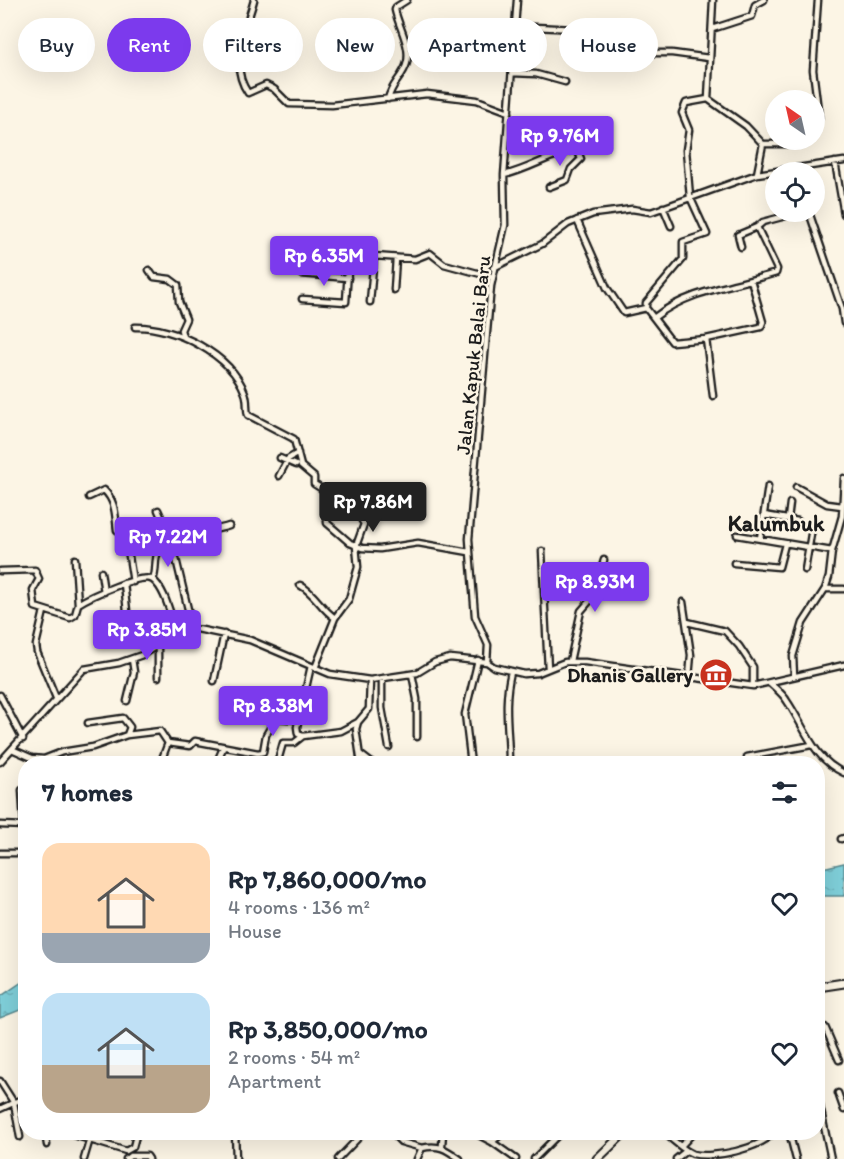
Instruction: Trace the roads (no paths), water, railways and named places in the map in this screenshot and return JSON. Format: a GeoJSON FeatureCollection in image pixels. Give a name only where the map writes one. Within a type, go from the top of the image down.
{"type":"FeatureCollection","features":[{"type":"Feature","properties":{"kind":"main road"},"geometry":{"type":"LineString","coordinates":[[825,986],[844,983]]}},
{"type":"Feature","properties":{"kind":"main road"},"geometry":{"type":"LineString","coordinates":[[597,1159],[617,1140]]}},
{"type":"Feature","properties":{"kind":"street"},"geometry":{"type":"LineString","coordinates":[[254,0],[238,54],[238,73],[248,93],[266,85],[274,89],[289,104],[311,105],[427,94],[477,100],[509,112]]}},
{"type":"Feature","properties":{"kind":"street"},"geometry":{"type":"LineString","coordinates":[[388,99],[393,82],[403,73],[406,65],[406,45],[395,8],[407,0]]}},
{"type":"Feature","properties":{"kind":"street","name":"Jalan Kapuk Balai Baru"},"geometry":{"type":"LineString","coordinates":[[516,18],[517,0]]}},
{"type":"Feature","properties":{"kind":"street"},"geometry":{"type":"LineString","coordinates":[[708,99],[713,0]]}},
{"type":"Feature","properties":{"kind":"street"},"geometry":{"type":"LineString","coordinates":[[712,29],[752,16],[753,6],[764,0]]}},
{"type":"Feature","properties":{"kind":"street"},"geometry":{"type":"LineString","coordinates":[[816,90],[813,70],[818,0]]}},
{"type":"Feature","properties":{"kind":"street"},"geometry":{"type":"LineString","coordinates":[[547,27],[575,28],[580,47],[609,47],[631,53],[672,52],[709,58]]}},
{"type":"Feature","properties":{"kind":"street"},"geometry":{"type":"LineString","coordinates":[[512,73],[536,74],[565,82]]}},
{"type":"Feature","properties":{"kind":"street","name":"Jalan Kapuk Balai Baru"},"geometry":{"type":"LineString","coordinates":[[487,662],[488,645],[475,616],[470,552],[478,423],[492,277],[505,225],[504,175],[512,73]]}},
{"type":"Feature","properties":{"kind":"street"},"geometry":{"type":"LineString","coordinates":[[646,308],[646,303],[683,259],[683,242],[707,236],[690,197],[686,150],[689,130],[683,118],[683,107],[690,101],[708,99],[746,126],[763,144],[757,174]]}},
{"type":"Feature","properties":{"kind":"street"},"geometry":{"type":"LineString","coordinates":[[504,175],[528,169],[558,153],[577,149],[580,159],[571,169],[567,180],[549,187]]}},
{"type":"Feature","properties":{"kind":"street"},"geometry":{"type":"LineString","coordinates":[[825,164],[844,161]]}},
{"type":"Feature","properties":{"kind":"street"},"geometry":{"type":"LineString","coordinates":[[835,162],[844,214]]}},
{"type":"Feature","properties":{"kind":"street"},"geometry":{"type":"LineString","coordinates":[[493,268],[542,244],[577,220],[623,209],[651,212],[757,174],[765,173]]}},
{"type":"Feature","properties":{"kind":"street"},"geometry":{"type":"LineString","coordinates":[[663,207],[670,226]]}},
{"type":"Feature","properties":{"kind":"street"},"geometry":{"type":"LineString","coordinates":[[577,220],[607,288],[624,313],[646,308]]}},
{"type":"Feature","properties":{"kind":"street"},"geometry":{"type":"LineString","coordinates":[[741,247],[738,235],[765,221]]}},
{"type":"Feature","properties":{"kind":"street"},"geometry":{"type":"LineString","coordinates":[[813,222],[843,308],[844,323]]}},
{"type":"Feature","properties":{"kind":"street"},"geometry":{"type":"LineString","coordinates":[[655,317],[695,293],[716,291],[776,273],[777,269],[757,227]]}},
{"type":"Feature","properties":{"kind":"street"},"geometry":{"type":"LineString","coordinates":[[292,250],[415,260],[430,253],[444,264],[492,277]]}},
{"type":"Feature","properties":{"kind":"street"},"geometry":{"type":"LineString","coordinates":[[302,299],[346,302],[349,254]]}},
{"type":"Feature","properties":{"kind":"street"},"geometry":{"type":"LineString","coordinates":[[370,302],[374,255]]}},
{"type":"Feature","properties":{"kind":"street"},"geometry":{"type":"LineString","coordinates":[[394,290],[396,258]]}},
{"type":"Feature","properties":{"kind":"street"},"geometry":{"type":"LineString","coordinates":[[150,270],[154,277],[171,279],[178,285],[179,302],[186,319],[181,330],[183,337]]}},
{"type":"Feature","properties":{"kind":"street"},"geometry":{"type":"LineString","coordinates":[[301,274],[348,278]]}},
{"type":"Feature","properties":{"kind":"street"},"geometry":{"type":"LineString","coordinates":[[646,308],[672,342],[706,339],[761,327],[763,322],[751,280]]}},
{"type":"Feature","properties":{"kind":"street"},"geometry":{"type":"LineString","coordinates":[[135,327],[195,341],[224,363],[246,394],[248,415],[291,437],[301,466],[314,477],[313,483],[327,492],[327,523],[356,546],[380,549],[418,543],[470,552]]}},
{"type":"Feature","properties":{"kind":"street"},"geometry":{"type":"LineString","coordinates":[[706,339],[712,396]]}},
{"type":"Feature","properties":{"kind":"street"},"geometry":{"type":"LineString","coordinates":[[279,476],[287,461],[298,453]]}},
{"type":"Feature","properties":{"kind":"street"},"geometry":{"type":"LineString","coordinates":[[280,458],[296,465]]}},
{"type":"Feature","properties":{"kind":"street"},"geometry":{"type":"LineString","coordinates":[[794,676],[793,656],[803,623],[825,590],[842,506],[844,478]]}},
{"type":"Feature","properties":{"kind":"street"},"geometry":{"type":"LineString","coordinates":[[760,540],[768,486]]}},
{"type":"Feature","properties":{"kind":"street"},"geometry":{"type":"LineString","coordinates":[[796,487],[826,504],[842,506]]}},
{"type":"Feature","properties":{"kind":"street"},"geometry":{"type":"LineString","coordinates":[[89,497],[104,490],[115,506],[117,530],[126,537],[133,582]]}},
{"type":"Feature","properties":{"kind":"street"},"geometry":{"type":"LineString","coordinates":[[788,519],[790,503]]}},
{"type":"Feature","properties":{"kind":"street"},"geometry":{"type":"LineString","coordinates":[[158,510],[175,552],[192,626]]}},
{"type":"Feature","properties":{"kind":"street"},"geometry":{"type":"LineString","coordinates":[[303,736],[297,731],[313,667],[335,618],[349,600],[358,567],[356,546],[364,525],[361,519],[363,512]]}},
{"type":"Feature","properties":{"kind":"street"},"geometry":{"type":"LineString","coordinates":[[764,515],[798,521]]}},
{"type":"Feature","properties":{"kind":"street"},"geometry":{"type":"LineString","coordinates":[[153,580],[157,571],[157,554],[166,543],[188,535],[213,532],[229,526]]}},
{"type":"Feature","properties":{"kind":"street"},"geometry":{"type":"LineString","coordinates":[[805,570],[807,546],[812,528]]}},
{"type":"Feature","properties":{"kind":"street"},"geometry":{"type":"LineString","coordinates":[[737,536],[832,551]]}},
{"type":"Feature","properties":{"kind":"street"},"geometry":{"type":"LineString","coordinates":[[734,563],[779,567],[785,544]]}},
{"type":"Feature","properties":{"kind":"street"},"geometry":{"type":"LineString","coordinates":[[175,552],[192,548]]}},
{"type":"Feature","properties":{"kind":"street"},"geometry":{"type":"LineString","coordinates":[[542,550],[548,669]]}},
{"type":"Feature","properties":{"kind":"street"},"geometry":{"type":"LineString","coordinates":[[0,571],[32,569],[38,572],[39,579],[33,590],[35,607],[73,618],[78,603],[75,559]]}},
{"type":"Feature","properties":{"kind":"street"},"geometry":{"type":"LineString","coordinates":[[570,661],[581,610],[592,597],[604,560]]}},
{"type":"Feature","properties":{"kind":"street"},"geometry":{"type":"LineString","coordinates":[[101,572],[104,592]]}},
{"type":"Feature","properties":{"kind":"street"},"geometry":{"type":"LineString","coordinates":[[78,603],[124,583],[148,578],[153,580],[165,598],[175,627]]}},
{"type":"Feature","properties":{"kind":"street"},"geometry":{"type":"LineString","coordinates":[[124,583],[126,611]]}},
{"type":"Feature","properties":{"kind":"street"},"geometry":{"type":"LineString","coordinates":[[300,585],[312,592],[323,609],[335,618]]}},
{"type":"Feature","properties":{"kind":"street"},"geometry":{"type":"LineString","coordinates":[[825,590],[844,589]]}},
{"type":"Feature","properties":{"kind":"street"},"geometry":{"type":"LineString","coordinates":[[683,602],[691,661],[689,677]]}},
{"type":"Feature","properties":{"kind":"street"},"geometry":{"type":"LineString","coordinates":[[44,611],[36,645],[56,698]]}},
{"type":"Feature","properties":{"kind":"street"},"geometry":{"type":"LineString","coordinates":[[687,622],[725,631],[739,646],[753,667],[753,686]]}},
{"type":"Feature","properties":{"kind":"street"},"geometry":{"type":"LineString","coordinates":[[0,762],[14,750],[43,717],[56,698],[84,669],[132,659],[158,645],[175,627],[192,626],[250,640],[342,677],[370,680],[412,674],[435,662],[450,658],[487,662],[494,667],[511,672],[538,673],[570,661],[753,686],[771,684],[844,664]]}},
{"type":"Feature","properties":{"kind":"street"},"geometry":{"type":"LineString","coordinates":[[214,681],[224,634]]}},
{"type":"Feature","properties":{"kind":"street"},"geometry":{"type":"LineString","coordinates":[[158,645],[158,677]]}},
{"type":"Feature","properties":{"kind":"street"},"geometry":{"type":"LineString","coordinates":[[128,701],[134,672],[132,659]]}},
{"type":"Feature","properties":{"kind":"street"},"geometry":{"type":"LineString","coordinates":[[470,756],[465,714],[478,660]]}},
{"type":"Feature","properties":{"kind":"street"},"geometry":{"type":"LineString","coordinates":[[506,756],[505,706],[511,672]]}},
{"type":"Feature","properties":{"kind":"street"},"geometry":{"type":"LineString","coordinates":[[412,674],[417,699],[417,737]]}},
{"type":"Feature","properties":{"kind":"street"},"geometry":{"type":"LineString","coordinates":[[382,679],[382,708],[389,747]]}},
{"type":"Feature","properties":{"kind":"street"},"geometry":{"type":"LineString","coordinates":[[279,756],[282,743],[294,743],[303,736],[340,731],[358,722],[369,709],[370,680]]}},
{"type":"Feature","properties":{"kind":"street"},"geometry":{"type":"LineString","coordinates":[[771,684],[786,699],[812,745],[822,756]]}},
{"type":"Feature","properties":{"kind":"street"},"geometry":{"type":"LineString","coordinates":[[0,695],[23,739]]}},
{"type":"Feature","properties":{"kind":"street"},"geometry":{"type":"LineString","coordinates":[[54,756],[62,752],[93,747],[126,735],[160,731],[168,743],[190,746],[195,741],[223,748],[262,752],[266,735],[276,718],[272,706],[263,705]]}},
{"type":"Feature","properties":{"kind":"street"},"geometry":{"type":"LineString","coordinates":[[275,705],[301,709]]}},
{"type":"Feature","properties":{"kind":"street"},"geometry":{"type":"LineString","coordinates":[[0,709],[7,708]]}},
{"type":"Feature","properties":{"kind":"street"},"geometry":{"type":"LineString","coordinates":[[88,723],[123,718],[130,727],[126,735]]}},
{"type":"Feature","properties":{"kind":"street"},"geometry":{"type":"LineString","coordinates":[[276,718],[299,720]]}},
{"type":"Feature","properties":{"kind":"street"},"geometry":{"type":"LineString","coordinates":[[358,722],[360,754],[363,756]]}},
{"type":"Feature","properties":{"kind":"street"},"geometry":{"type":"LineString","coordinates":[[163,756],[168,743]]}},
{"type":"Feature","properties":{"kind":"street"},"geometry":{"type":"LineString","coordinates":[[752,756],[812,745]]}},
{"type":"Feature","properties":{"kind":"street"},"geometry":{"type":"LineString","coordinates":[[220,756],[223,748]]}},
{"type":"Feature","properties":{"kind":"street"},"geometry":{"type":"LineString","coordinates":[[14,750],[28,756]]}},
{"type":"Feature","properties":{"kind":"street"},"geometry":{"type":"LineString","coordinates":[[825,760],[831,767],[844,773]]}},
{"type":"Feature","properties":{"kind":"street"},"geometry":{"type":"LineString","coordinates":[[0,825],[18,826]]}},
{"type":"Feature","properties":{"kind":"street"},"geometry":{"type":"LineString","coordinates":[[0,853],[18,853]]}},
{"type":"Feature","properties":{"kind":"street"},"geometry":{"type":"LineString","coordinates":[[825,1027],[839,1060]]}},
{"type":"Feature","properties":{"kind":"street"},"geometry":{"type":"LineString","coordinates":[[0,1082],[14,1103],[18,1126]]}},
{"type":"Feature","properties":{"kind":"street"},"geometry":{"type":"LineString","coordinates":[[838,1093],[844,1110]]}},
{"type":"Feature","properties":{"kind":"street"},"geometry":{"type":"LineString","coordinates":[[0,1109],[18,1101]]}},
{"type":"Feature","properties":{"kind":"street"},"geometry":{"type":"LineString","coordinates":[[825,1130],[831,1159]]}},
{"type":"Feature","properties":{"kind":"street"},"geometry":{"type":"LineString","coordinates":[[46,1140],[47,1145]]}},
{"type":"Feature","properties":{"kind":"street"},"geometry":{"type":"LineString","coordinates":[[87,1140],[129,1151],[134,1147],[135,1140]]}},
{"type":"Feature","properties":{"kind":"street"},"geometry":{"type":"LineString","coordinates":[[235,1140],[236,1159]]}},
{"type":"Feature","properties":{"kind":"street"},"geometry":{"type":"LineString","coordinates":[[338,1159],[356,1140]]}},
{"type":"Feature","properties":{"kind":"street"},"geometry":{"type":"LineString","coordinates":[[399,1140],[422,1148],[442,1146],[460,1159]]}},
{"type":"Feature","properties":{"kind":"street"},"geometry":{"type":"LineString","coordinates":[[442,1140],[442,1146]]}},
{"type":"Feature","properties":{"kind":"street"},"geometry":{"type":"LineString","coordinates":[[488,1140],[516,1159]]}},
{"type":"Feature","properties":{"kind":"street"},"geometry":{"type":"LineString","coordinates":[[534,1159],[553,1140]]}},
{"type":"Feature","properties":{"kind":"street"},"geometry":{"type":"LineString","coordinates":[[673,1140],[695,1155],[751,1148],[762,1140]]}},
{"type":"Feature","properties":{"kind":"street"},"geometry":{"type":"LineString","coordinates":[[681,1146],[687,1140]]}},
{"type":"Feature","properties":{"kind":"street"},"geometry":{"type":"LineString","coordinates":[[791,1140],[796,1159]]}},
{"type":"Feature","properties":{"kind":"street"},"geometry":{"type":"LineString","coordinates":[[84,1159],[90,1141]]}},
{"type":"Feature","properties":{"kind":"street"},"geometry":{"type":"LineString","coordinates":[[417,1159],[422,1148]]}},
{"type":"Feature","properties":{"kind":"street"},"geometry":{"type":"LineString","coordinates":[[676,1159],[686,1151]]}},
{"type":"Feature","properties":{"kind":"street"},"geometry":{"type":"LineString","coordinates":[[126,1159],[130,1156],[147,1156],[149,1159]]}},
{"type":"Feature","properties":{"kind":"water"},"geometry":{"type":"Polygon","coordinates":[[[844,863],[844,896],[825,896],[825,867],[844,863]]]}},
{"type":"Feature","properties":{"kind":"water"},"geometry":{"type":"Polygon","coordinates":[[[18,985],[18,1011],[0,1018],[0,997],[18,985]]]}},
{"type":"Feature","properties":{"kind":"place","name":"Dhanis Gallery"},"geometry":{"type":"Point","coordinates":[716,675]}},
{"type":"Feature","properties":{"kind":"district","name":"Kalumbuk"},"geometry":{"type":"Point","coordinates":[776,523]}}]}
